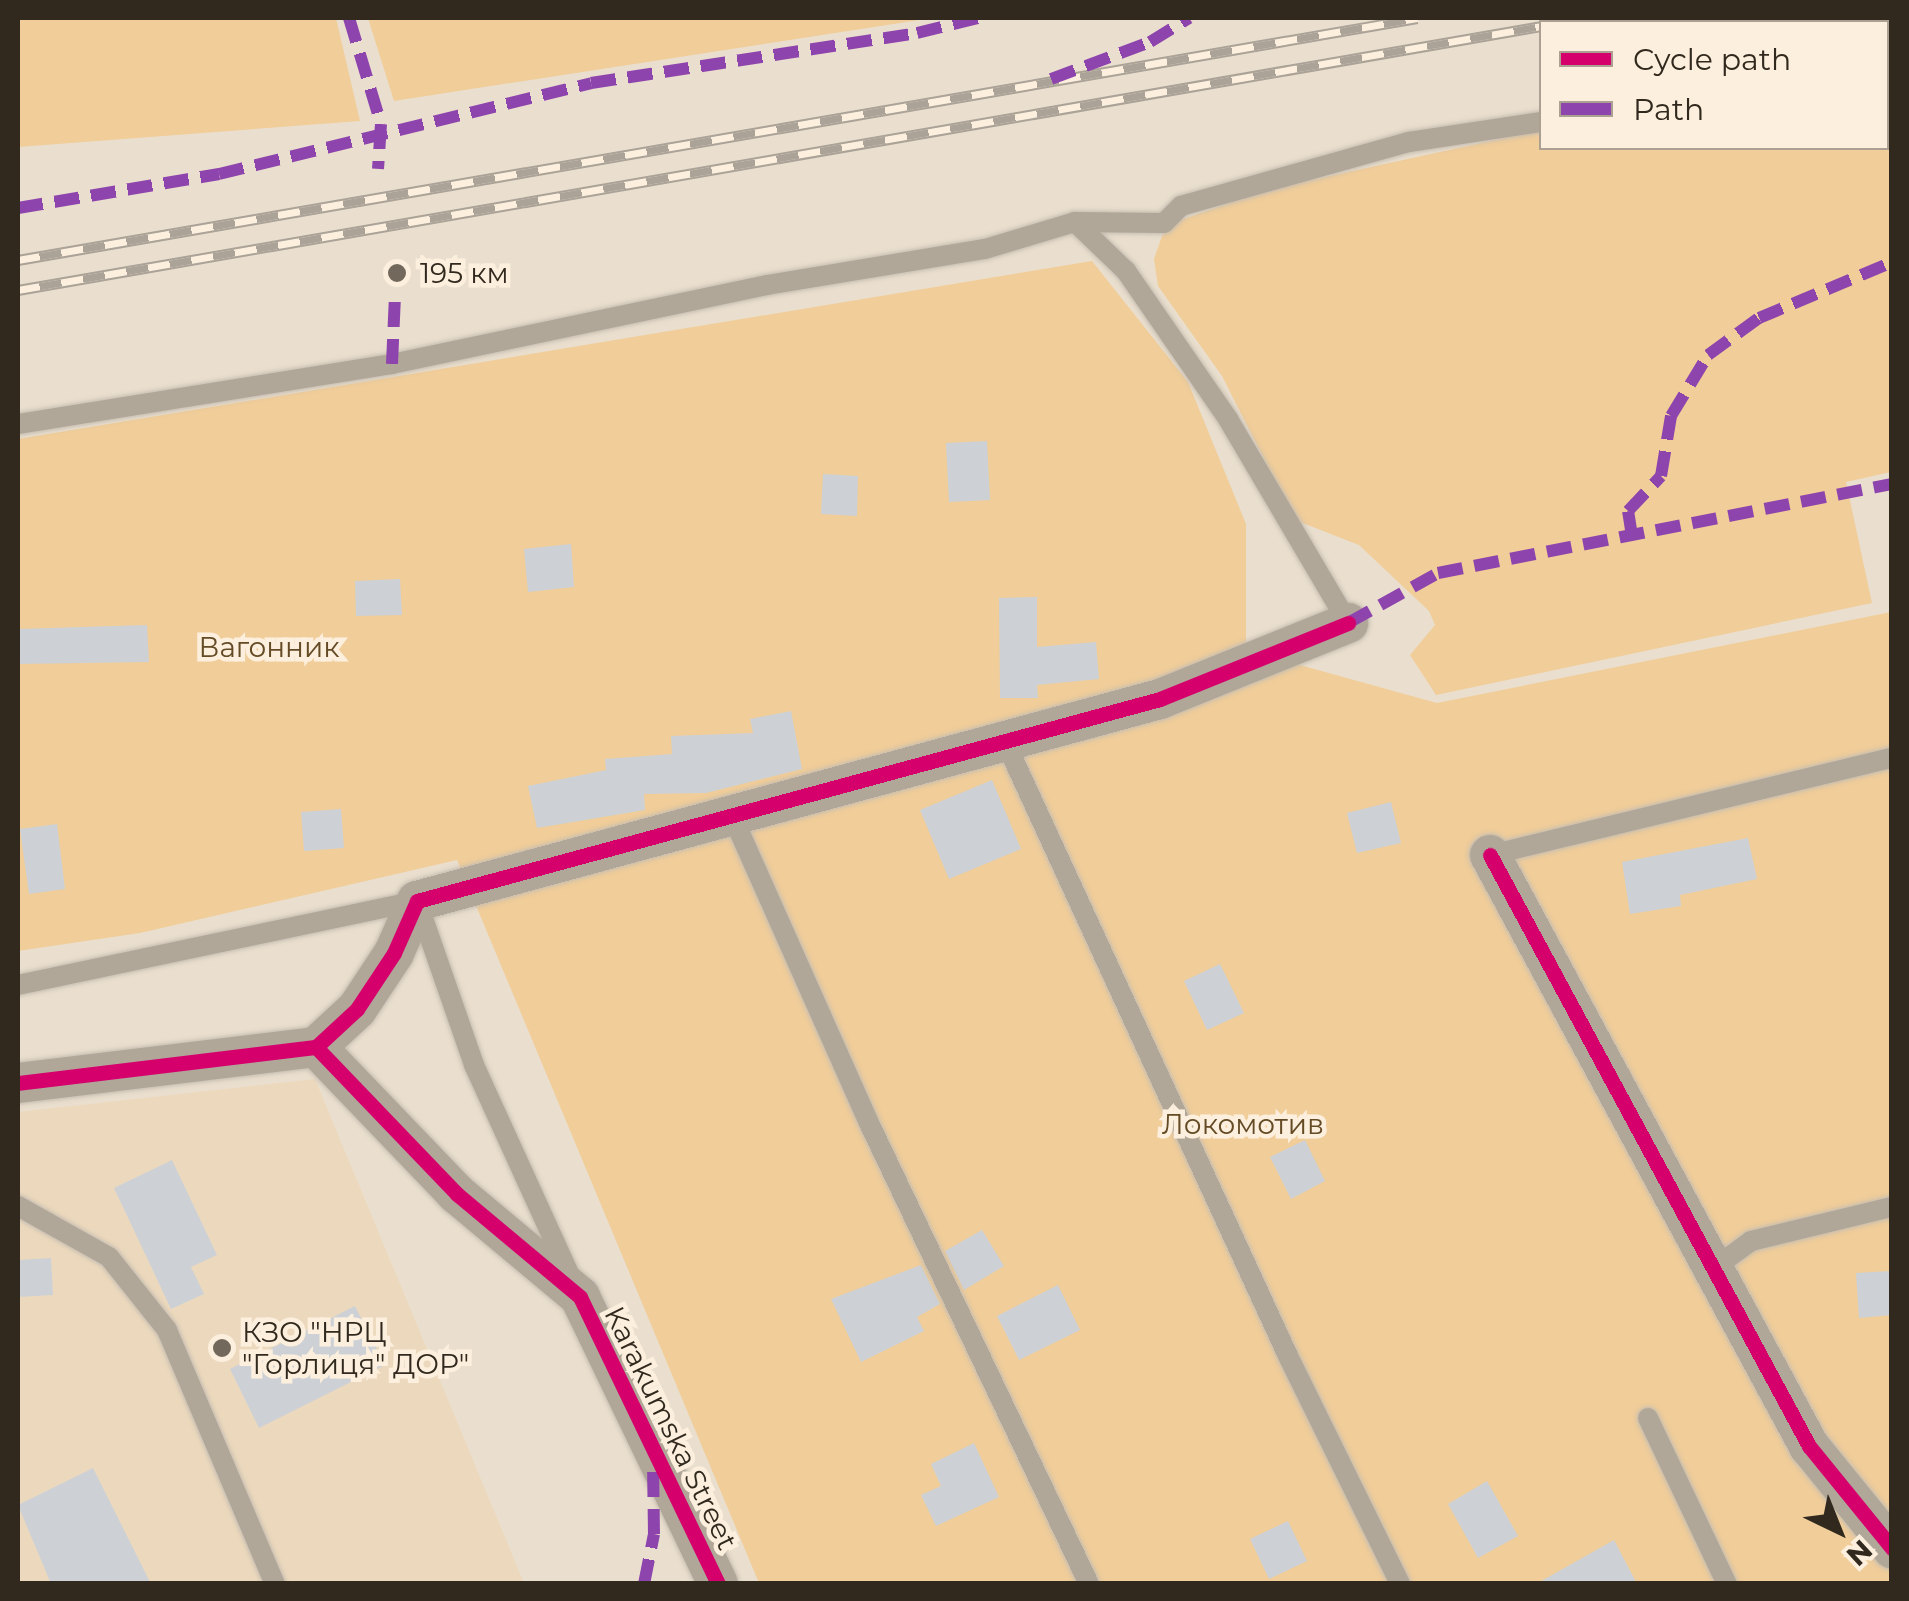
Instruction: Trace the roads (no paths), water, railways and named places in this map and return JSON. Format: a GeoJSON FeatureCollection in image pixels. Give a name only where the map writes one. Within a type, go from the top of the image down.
{"type":"FeatureCollection","features":[{"type":"Feature","properties":{"kind":"street"},"geometry":{"type":"LineString","coordinates":[[18,1083],[316,1047],[357,1009],[394,953],[417,901],[731,812],[1160,699],[1348,623]]}},
{"type":"Feature","properties":{"kind":"street"},"geometry":{"type":"LineString","coordinates":[[1490,856],[1716,1282],[1809,1446],[1892,1548]]}},
{"type":"Feature","properties":{"kind":"street","name":"Karakumska Street"},"geometry":{"type":"LineString","coordinates":[[316,1047],[457,1194],[580,1297],[718,1584]]}},
{"type":"Feature","properties":{"kind":"lane"},"geometry":{"type":"LineString","coordinates":[[18,424],[392,364],[767,285],[986,249],[1075,222],[1164,223],[1181,206],[1409,142],[1539,122]]}},
{"type":"Feature","properties":{"kind":"lane"},"geometry":{"type":"LineString","coordinates":[[1075,222],[1126,271],[1228,419],[1348,623]]}},
{"type":"Feature","properties":{"kind":"lane"},"geometry":{"type":"LineString","coordinates":[[1004,738],[1288,1356],[1400,1584]]}},
{"type":"Feature","properties":{"kind":"lane"},"geometry":{"type":"LineString","coordinates":[[1490,856],[1892,758]]}},
{"type":"Feature","properties":{"kind":"lane"},"geometry":{"type":"LineString","coordinates":[[731,812],[869,1124],[1089,1584]]}},
{"type":"Feature","properties":{"kind":"lane"},"geometry":{"type":"LineString","coordinates":[[18,985],[417,901],[474,1065],[580,1297]]}},
{"type":"Feature","properties":{"kind":"lane"},"geometry":{"type":"LineString","coordinates":[[18,1206],[109,1257],[166,1330],[275,1584]]}},
{"type":"Feature","properties":{"kind":"lane"},"geometry":{"type":"LineString","coordinates":[[1716,1282],[1725,1260],[1751,1241],[1892,1207]]}},
{"type":"Feature","properties":{"kind":"lane"},"geometry":{"type":"LineString","coordinates":[[1648,1418],[1728,1584]]}},
{"type":"Feature","properties":{"kind":"railway"},"geometry":{"type":"LineString","coordinates":[[18,260],[1417,18]]}},
{"type":"Feature","properties":{"kind":"railway"},"geometry":{"type":"LineString","coordinates":[[1575,20],[1590,18]]}},
{"type":"Feature","properties":{"kind":"railway"},"geometry":{"type":"LineString","coordinates":[[18,290],[1539,27]]}},
{"type":"Feature","properties":{"kind":"place","name":"195 км"},"geometry":{"type":"Point","coordinates":[397,273]}},
{"type":"Feature","properties":{"kind":"place","name":"КЗО \"НРЦ \"Горлиця\" ДОР\""},"geometry":{"type":"Point","coordinates":[222,1348]}},
{"type":"Feature","properties":{"kind":"park label","name":"Вагонник"},"geometry":{"type":"Point","coordinates":[269,647]}},
{"type":"Feature","properties":{"kind":"park label","name":"Локомотив"},"geometry":{"type":"Point","coordinates":[1243,1124]}}]}
